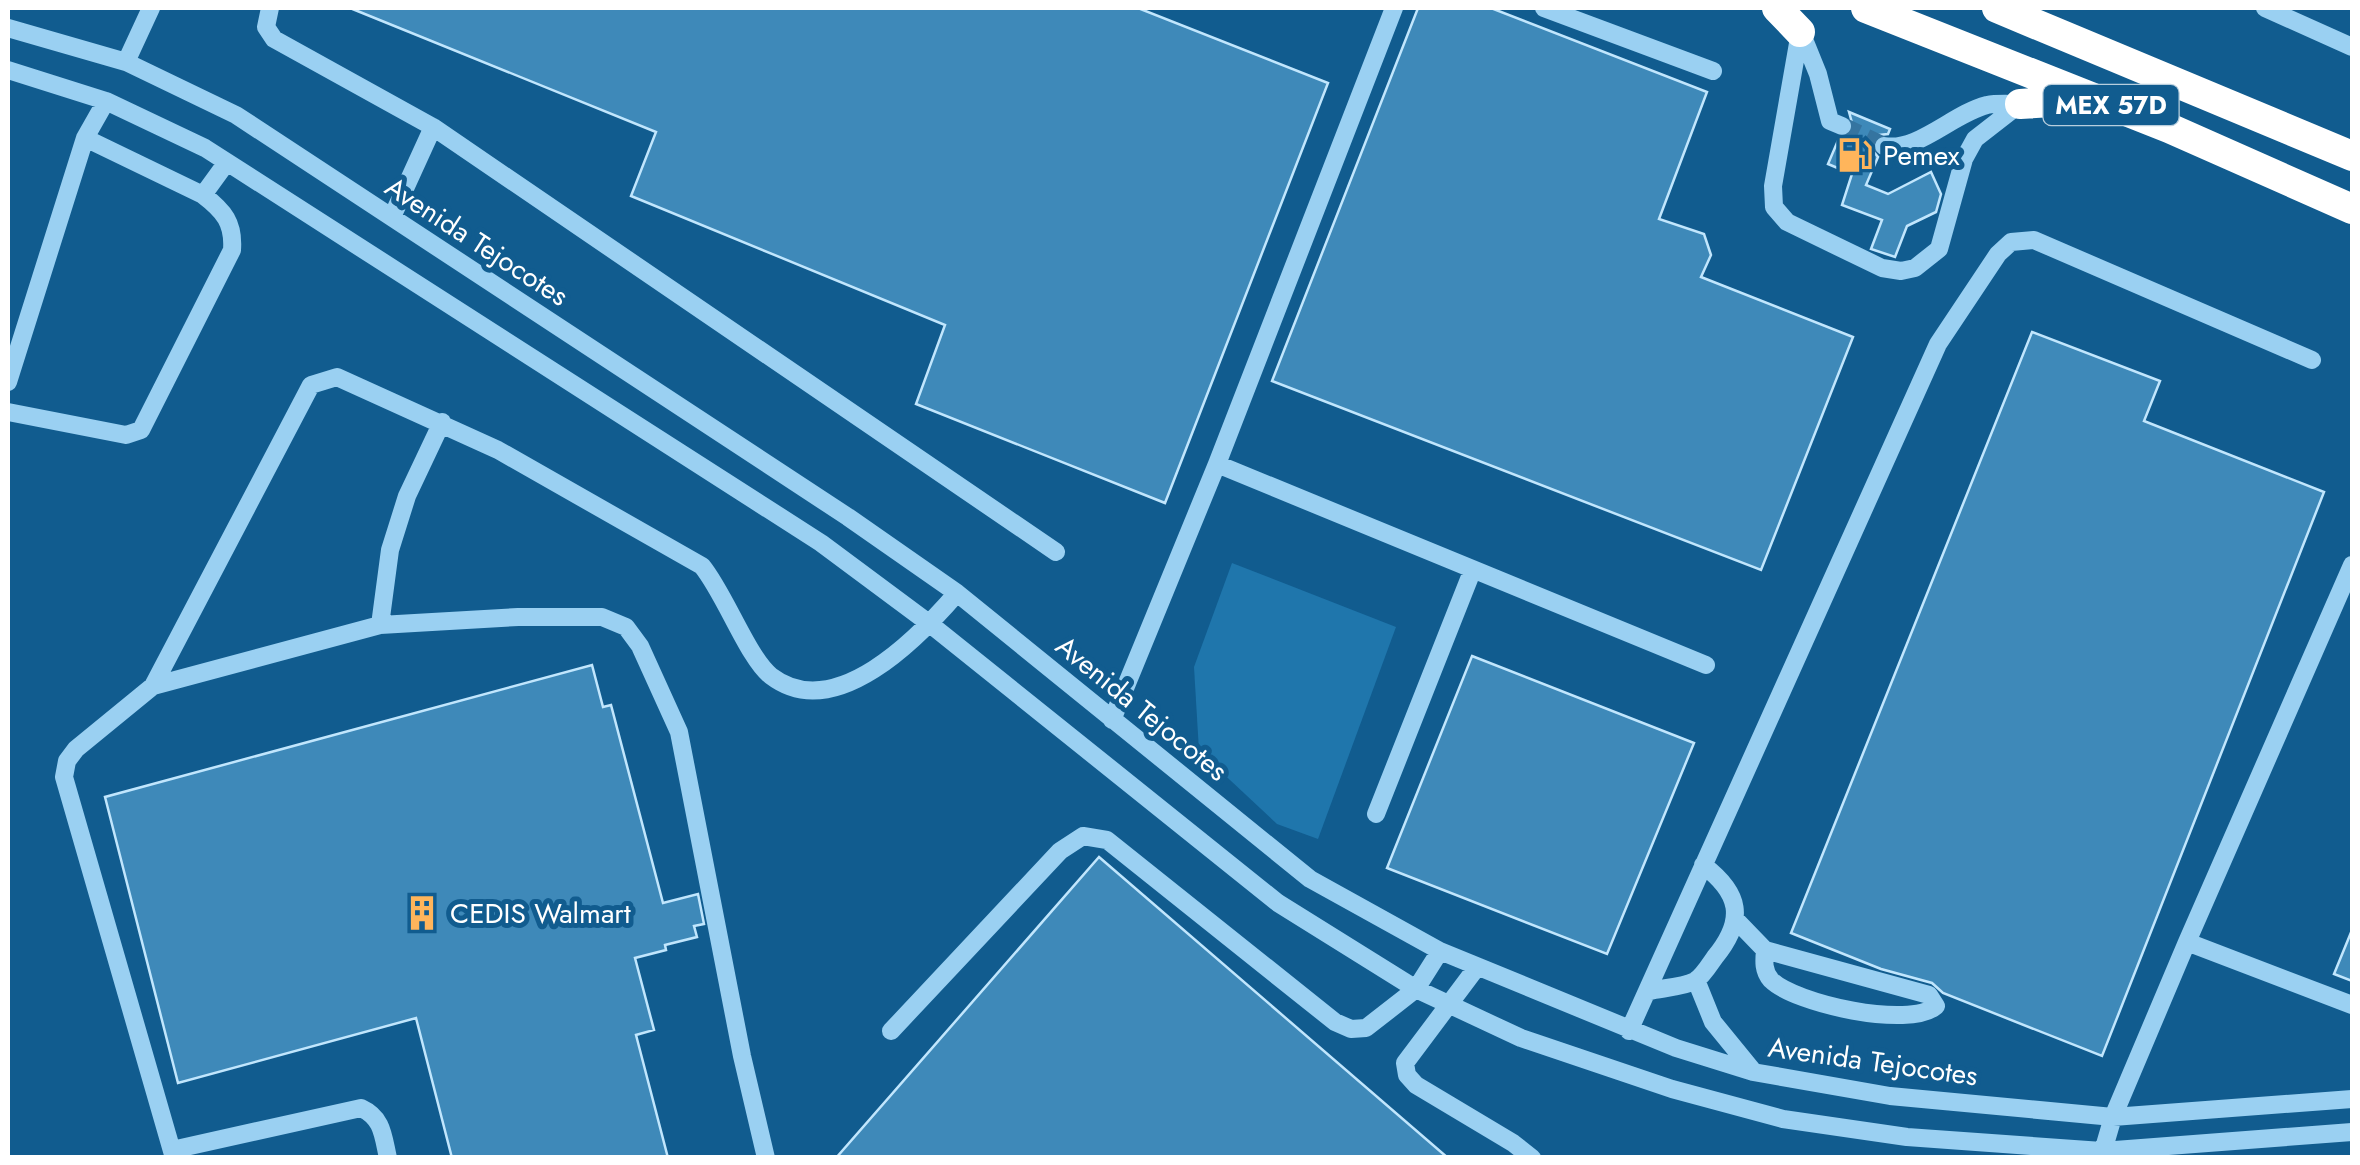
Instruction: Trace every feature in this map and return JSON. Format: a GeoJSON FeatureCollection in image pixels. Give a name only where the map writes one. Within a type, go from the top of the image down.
{"type":"FeatureCollection","features":[{"type":"Feature","properties":{"kind":"highway"},"geometry":{"type":"LineString","coordinates":[[1778,8],[1800,32]]}},
{"type":"Feature","properties":{"kind":"highway","name":"MEX 57D"},"geometry":{"type":"LineString","coordinates":[[1866,8],[2168,128],[2352,209]]}},
{"type":"Feature","properties":{"kind":"highway","name":"MEX 57D"},"geometry":{"type":"LineString","coordinates":[[1997,8],[2352,156]]}},
{"type":"Feature","properties":{"kind":"highway"},"geometry":{"type":"LineString","coordinates":[[2020,104],[2080,104],[2168,128]]}},
{"type":"Feature","properties":{"kind":"street"},"geometry":{"type":"LineString","coordinates":[[126,62],[151,8]]}},
{"type":"Feature","properties":{"kind":"street"},"geometry":{"type":"LineString","coordinates":[[270,8],[266,27],[274,39],[433,127],[1056,552]]}},
{"type":"Feature","properties":{"kind":"street"},"geometry":{"type":"LineString","coordinates":[[1112,720],[1217,464],[1394,8]]}},
{"type":"Feature","properties":{"kind":"street"},"geometry":{"type":"LineString","coordinates":[[1544,8],[1713,70]]}},
{"type":"Feature","properties":{"kind":"street"},"geometry":{"type":"LineString","coordinates":[[2265,8],[2352,47]]}},
{"type":"Feature","properties":{"kind":"street","name":"Avenida Tejocotes"},"geometry":{"type":"LineString","coordinates":[[8,28],[126,62],[236,115],[848,517],[957,593],[1310,879],[1440,951],[1629,1030],[1754,1072],[1890,1096],[2113,1117],[2352,1099]]}},
{"type":"Feature","properties":{"kind":"street"},"geometry":{"type":"LineString","coordinates":[[1800,32],[1775,170],[1774,207],[1786,222],[1882,268],[1901,272],[1915,268],[1939,249],[1974,139],[2020,104]]}},
{"type":"Feature","properties":{"kind":"street"},"geometry":{"type":"LineString","coordinates":[[1800,32],[1818,74],[1830,121],[1842,126]]}},
{"type":"Feature","properties":{"kind":"street"},"geometry":{"type":"LineString","coordinates":[[8,70],[106,100],[227,162],[820,543],[930,624],[1278,903],[1416,989],[1521,1038],[1594,1064],[1783,1118],[1907,1137],[2102,1154],[2352,1132]]}},
{"type":"Feature","properties":{"kind":"street"},"geometry":{"type":"LineString","coordinates":[[8,382],[85,138],[106,100]]}},
{"type":"Feature","properties":{"kind":"street"},"geometry":{"type":"LineString","coordinates":[[1884,146],[1908,146],[1944,123],[1988,105],[2020,104]]}},
{"type":"Feature","properties":{"kind":"street"},"geometry":{"type":"LineString","coordinates":[[392,217],[433,127]]}},
{"type":"Feature","properties":{"kind":"street"},"geometry":{"type":"LineString","coordinates":[[8,412],[126,435],[141,430],[232,250],[233,234],[220,207],[85,138]]}},
{"type":"Feature","properties":{"kind":"street"},"geometry":{"type":"LineString","coordinates":[[203,195],[227,162]]}},
{"type":"Feature","properties":{"kind":"street"},"geometry":{"type":"LineString","coordinates":[[1629,1030],[1938,344],[1998,254],[2011,242],[2034,240],[2312,360]]}},
{"type":"Feature","properties":{"kind":"street"},"geometry":{"type":"LineString","coordinates":[[388,1158],[381,1126],[372,1113],[361,1108],[173,1154],[64,776],[67,761],[76,749],[153,686],[312,385],[337,377],[442,422],[702,566],[718,586],[744,637],[770,676],[802,689],[830,690],[868,674],[930,624],[957,593]]}},
{"type":"Feature","properties":{"kind":"street"},"geometry":{"type":"LineString","coordinates":[[380,624],[390,550],[407,496],[442,422]]}},
{"type":"Feature","properties":{"kind":"street"},"geometry":{"type":"LineString","coordinates":[[1217,464],[1706,666]]}},
{"type":"Feature","properties":{"kind":"street"},"geometry":{"type":"LineString","coordinates":[[2102,1154],[2113,1117],[2352,565]]}},
{"type":"Feature","properties":{"kind":"street"},"geometry":{"type":"LineString","coordinates":[[1376,814],[1473,570]]}},
{"type":"Feature","properties":{"kind":"street"},"geometry":{"type":"LineString","coordinates":[[153,686],[380,624],[602,616],[626,627],[640,646],[679,732],[742,1056],[766,1158]]}},
{"type":"Feature","properties":{"kind":"street"},"geometry":{"type":"LineString","coordinates":[[891,1031],[1060,851],[1084,836],[1107,840],[1335,1022],[1351,1030],[1366,1028],[1416,989],[1440,951]]}},
{"type":"Feature","properties":{"kind":"street"},"geometry":{"type":"LineString","coordinates":[[1649,992],[1696,980],[1724,947],[1736,920],[1734,899],[1725,882],[1704,865]]}},
{"type":"Feature","properties":{"kind":"street"},"geometry":{"type":"LineString","coordinates":[[1736,920],[1765,950],[1928,995],[1936,1006],[1924,1014],[1892,1014],[1846,1010],[1806,1000],[1773,982],[1766,972],[1765,950]]}},
{"type":"Feature","properties":{"kind":"street"},"geometry":{"type":"LineString","coordinates":[[2188,942],[2352,1005]]}},
{"type":"Feature","properties":{"kind":"street"},"geometry":{"type":"LineString","coordinates":[[1477,967],[1405,1063],[1407,1075],[1416,1085],[1532,1158]]}},
{"type":"Feature","properties":{"kind":"street"},"geometry":{"type":"LineString","coordinates":[[1696,980],[1713,1022],[1754,1072]]}},
{"type":"Feature","properties":{"kind":"shaded area"},"geometry":{"type":"Polygon","coordinates":[[[1232,563],[1396,627],[1318,839],[1277,824],[1199,751],[1194,667],[1232,563]]]}},
{"type":"Feature","properties":{"kind":"building"},"geometry":{"type":"Polygon","coordinates":[[[350,8],[1138,8],[1328,83],[1165,503],[916,404],[945,325],[631,196],[656,132],[350,8]]]}},
{"type":"Feature","properties":{"kind":"building"},"geometry":{"type":"Polygon","coordinates":[[[1418,8],[1491,8],[1707,92],[1659,219],[1704,234],[1711,255],[1701,277],[1853,337],[1761,570],[1272,381],[1418,8]]]}},
{"type":"Feature","properties":{"kind":"building"},"geometry":{"type":"Polygon","coordinates":[[[1849,112],[1890,129],[1888,134],[1873,140],[1873,151],[1878,157],[1866,185],[1888,194],[1931,172],[1941,194],[1936,212],[1907,226],[1895,257],[1871,249],[1882,220],[1842,205],[1852,174],[1828,164],[1839,138],[1854,130],[1849,112]]]}},
{"type":"Feature","properties":{"kind":"building"},"geometry":{"type":"Polygon","coordinates":[[[2032,332],[2160,381],[2144,421],[2324,492],[2102,1056],[1943,993],[1932,983],[1881,969],[1791,933],[2032,332]]]}},
{"type":"Feature","properties":{"kind":"building"},"geometry":{"type":"Polygon","coordinates":[[[1472,656],[1694,743],[1607,954],[1387,868],[1472,656]]]}},
{"type":"Feature","properties":{"kind":"building","name":"CEDIS Walmart"},"geometry":{"type":"Polygon","coordinates":[[[592,665],[603,707],[611,705],[663,903],[698,894],[704,924],[694,926],[697,937],[635,958],[654,1030],[636,1035],[668,1158],[452,1158],[416,1018],[178,1083],[105,797],[592,665]]]}},
{"type":"Feature","properties":{"kind":"building"},"geometry":{"type":"Polygon","coordinates":[[[1099,857],[1448,1158],[836,1158],[1099,857]]]}},
{"type":"Feature","properties":{"kind":"building"},"geometry":{"type":"Polygon","coordinates":[[[2352,930],[2352,981],[2334,974],[2352,930]]]}},
{"type":"Feature","properties":{"kind":"tunnel"},"geometry":{"type":"LineString","coordinates":[[1842,126],[1884,146]]}},
{"type":"Feature","properties":{"kind":"place","name":"Pemex"},"geometry":{"type":"Point","coordinates":[1855,155]}},
{"type":"Feature","properties":{"kind":"place","name":"CEDIS Walmart"},"geometry":{"type":"Point","coordinates":[422,913]}}]}
